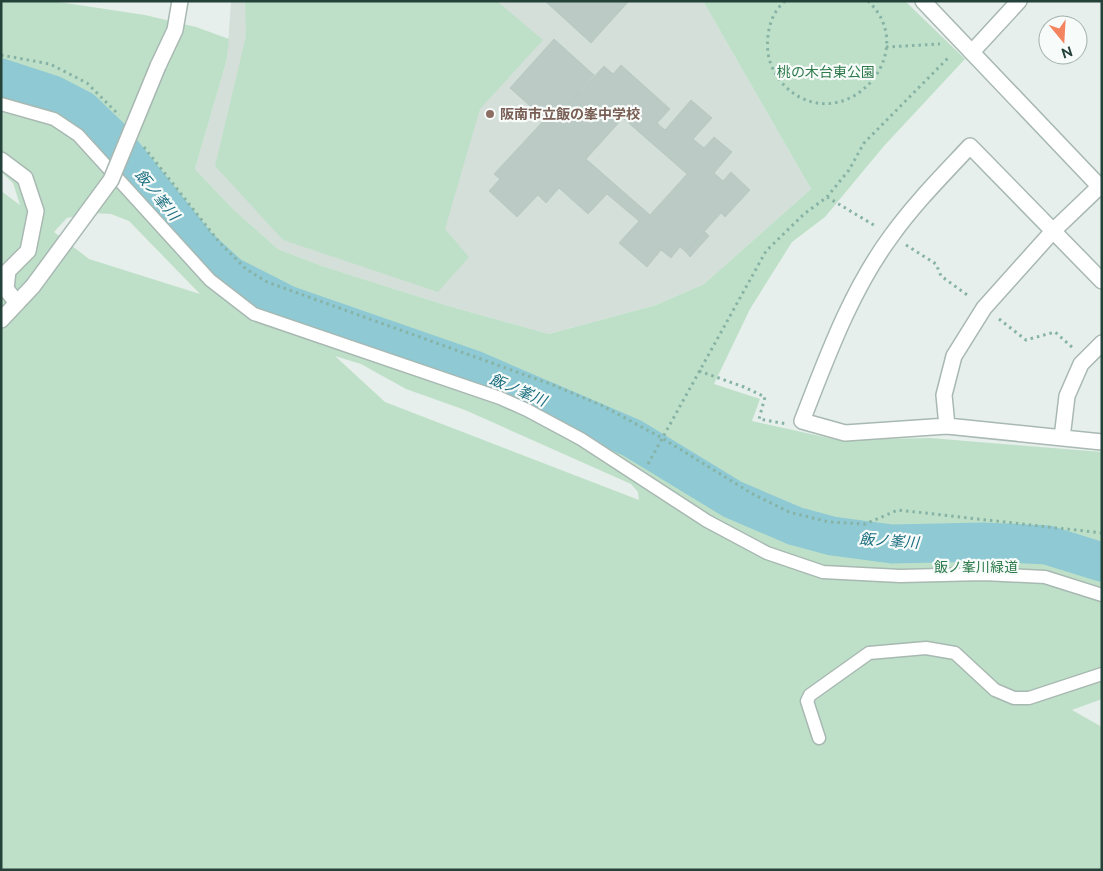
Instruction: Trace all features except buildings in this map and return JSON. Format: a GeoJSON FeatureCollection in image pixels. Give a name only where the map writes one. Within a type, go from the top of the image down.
{"type":"FeatureCollection","features":[{"type":"Feature","properties":{"kind":"street"},"geometry":{"type":"LineString","coordinates":[[1,320],[33,286],[111,180],[158,66],[175,30],[180,1]]}},
{"type":"Feature","properties":{"kind":"street"},"geometry":{"type":"LineString","coordinates":[[967,48],[1019,1]]}},
{"type":"Feature","properties":{"kind":"street"},"geometry":{"type":"LineString","coordinates":[[928,3],[967,48],[1100,188],[1053,231],[984,308],[954,356],[944,395],[947,426]]}},
{"type":"Feature","properties":{"kind":"street"},"geometry":{"type":"LineString","coordinates":[[1102,281],[970,146],[911,209],[873,264],[838,329],[802,421],[845,433],[947,426],[1102,442]]}},
{"type":"Feature","properties":{"kind":"street"},"geometry":{"type":"LineString","coordinates":[[1,160],[25,178],[36,211],[28,251],[8,271],[6,289],[17,303]]}},
{"type":"Feature","properties":{"kind":"street"},"geometry":{"type":"LineString","coordinates":[[1062,438],[1067,396],[1081,364],[1102,343]]}},
{"type":"Feature","properties":{"kind":"lane"},"geometry":{"type":"LineString","coordinates":[[1,104],[54,119],[78,135],[210,280],[254,314],[500,398],[527,410],[581,439],[707,522],[759,549],[823,572],[900,576],[984,574],[1045,577],[1102,595]]}},
{"type":"Feature","properties":{"kind":"lane"},"geometry":{"type":"LineString","coordinates":[[819,738],[807,701],[810,696],[869,653],[926,648],[955,654],[995,690],[1014,698],[1029,698],[1102,674]]}},
{"type":"Feature","properties":{"kind":"path"},"geometry":{"type":"LineString","coordinates":[[778,1],[779,8]]}},
{"type":"Feature","properties":{"kind":"path"},"geometry":{"type":"LineString","coordinates":[[786,1],[779,8],[769,29],[767,43],[769,58],[782,84],[806,100],[821,103],[836,103],[863,91],[874,81],[881,68],[886,47],[884,27],[879,14],[868,1]]}},
{"type":"Feature","properties":{"kind":"path"},"geometry":{"type":"LineString","coordinates":[[886,47],[967,48]]}},
{"type":"Feature","properties":{"kind":"path"},"geometry":{"type":"LineString","coordinates":[[640,478],[766,251],[804,214],[827,196],[849,170],[864,143],[967,48]]}},
{"type":"Feature","properties":{"kind":"path"},"geometry":{"type":"LineString","coordinates":[[1,55],[50,64],[87,83],[120,116]]}},
{"type":"Feature","properties":{"kind":"path"},"geometry":{"type":"LineString","coordinates":[[138,139],[220,243],[246,269],[267,282],[552,385],[601,405],[662,438],[752,494],[789,512],[829,522],[865,524],[898,510],[1102,534]]}},
{"type":"Feature","properties":{"kind":"path"},"geometry":{"type":"LineString","coordinates":[[827,196],[936,264],[941,276],[1026,340],[1055,332],[1086,359]]}},
{"type":"Feature","properties":{"kind":"path"},"geometry":{"type":"LineString","coordinates":[[699,371],[744,387],[765,397],[759,419],[789,424],[802,421]]}},
{"type":"Feature","properties":{"kind":"shaded area","name":"阪南市立飯の峯中学校"},"geometry":{"type":"Polygon","coordinates":[[[231,1],[703,1],[811,189],[704,284],[656,305],[549,334],[445,305],[322,266],[278,249],[234,210],[195,169],[227,59],[231,1]]]}},
{"type":"Feature","properties":{"kind":"green space"},"geometry":{"type":"Polygon","coordinates":[[[1,1],[52,1],[145,15],[196,27],[229,39],[227,59],[195,169],[234,210],[278,249],[322,266],[445,305],[549,334],[656,305],[704,284],[811,189],[703,1],[905,1],[965,59],[884,146],[825,217],[792,242],[750,309],[714,384],[760,399],[752,421],[838,440],[930,438],[1102,452],[1102,699],[1072,710],[1102,727],[1102,870],[1,870],[1,191],[20,205],[13,183],[1,172],[1,1]],[[91,213],[67,218],[54,232],[89,259],[200,294],[129,221],[111,214],[91,213]],[[335,356],[385,402],[639,500],[638,492],[631,484],[465,410],[406,389],[361,364],[335,356]]]}},
{"type":"Feature","properties":{"kind":"green space"},"geometry":{"type":"Polygon","coordinates":[[[245,1],[497,1],[543,40],[480,109],[445,229],[469,257],[438,292],[283,240],[215,166],[246,36],[245,1]]]}},
{"type":"Feature","properties":{"kind":"waterway","name":"飯ノ峯川"},"geometry":{"type":"LineString","coordinates":[[1,78],[53,95],[82,110],[109,136],[197,246],[230,276],[287,305],[474,370],[632,438],[732,499],[795,526],[832,536],[892,544],[983,542],[1047,545],[1102,562]]}},
{"type":"Feature","properties":{"kind":"place","name":"阪南市立飯の峯中学校"},"geometry":{"type":"Point","coordinates":[490,114]}},
{"type":"Feature","properties":{"kind":"park label","name":"桃の木台東公園"},"geometry":{"type":"Point","coordinates":[826,72]}},
{"type":"Feature","properties":{"kind":"park label","name":"飯ノ峯川緑道"},"geometry":{"type":"Point","coordinates":[976,567]}}]}
